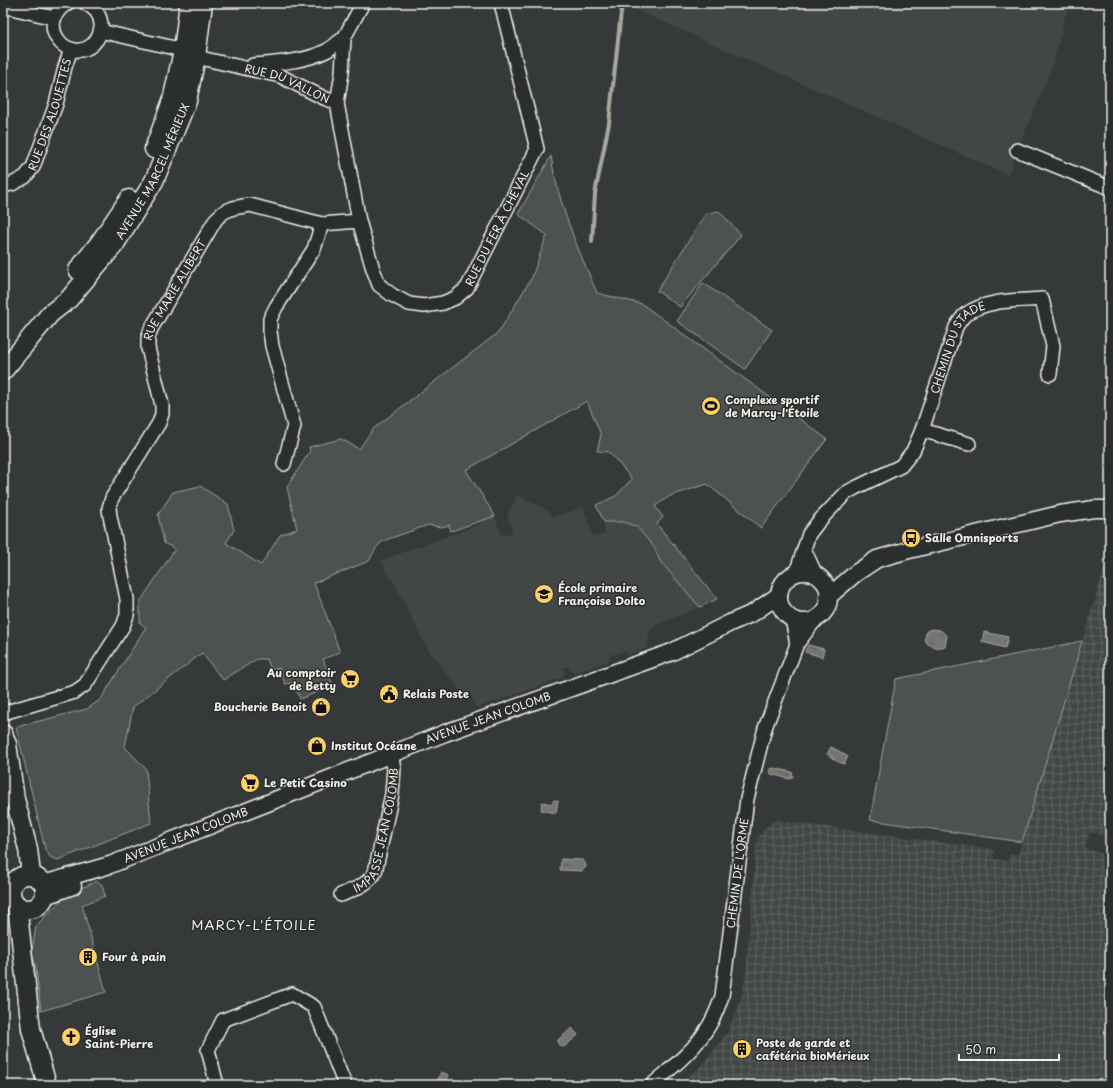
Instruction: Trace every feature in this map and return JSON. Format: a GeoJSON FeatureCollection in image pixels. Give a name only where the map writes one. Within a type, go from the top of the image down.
{"type":"FeatureCollection","features":[{"type":"Feature","properties":{"kind":"main road","name":"AVENUE MARCEL MÉRIEUX"},"geometry":{"type":"LineString","coordinates":[[189,3],[190,54]]}},
{"type":"Feature","properties":{"kind":"main road","name":"AVENUE MARCEL MÉRIEUX"},"geometry":{"type":"LineString","coordinates":[[3,371],[50,314],[60,293],[100,242],[144,177],[190,54],[203,3]]}},
{"type":"Feature","properties":{"kind":"main road"},"geometry":{"type":"LineString","coordinates":[[3,734],[7,744],[16,799],[40,904],[15,900]]}},
{"type":"Feature","properties":{"kind":"main road"},"geometry":{"type":"LineString","coordinates":[[34,882],[12,884],[31,1029],[47,1085]]}},
{"type":"Feature","properties":{"kind":"street"},"geometry":{"type":"LineString","coordinates":[[68,3],[61,8],[54,18],[53,29],[55,36],[64,46],[71,49],[85,49],[90,46],[99,36],[101,20],[97,12],[86,3]]}},
{"type":"Feature","properties":{"kind":"street","name":"RUE DU VALLON"},"geometry":{"type":"LineString","coordinates":[[238,65],[271,64],[306,58],[327,51],[344,38],[363,3]]}},
{"type":"Feature","properties":{"kind":"street","name":"RUE DU FER À CHEVAL"},"geometry":{"type":"LineString","coordinates":[[342,73],[337,103],[359,221],[373,269],[380,285],[392,295],[409,304],[424,306],[443,304],[455,298],[467,288],[537,149],[501,3]]}},
{"type":"Feature","properties":{"kind":"street"},"geometry":{"type":"LineString","coordinates":[[3,6],[54,18]]}},
{"type":"Feature","properties":{"kind":"street","name":"RUE DU VALLON"},"geometry":{"type":"LineString","coordinates":[[100,31],[280,76],[337,103]]}},
{"type":"Feature","properties":{"kind":"street","name":"RUE DU VALLON"},"geometry":{"type":"LineString","coordinates":[[342,73],[344,38]]}},
{"type":"Feature","properties":{"kind":"street","name":"RUE DES ALOUETTES"},"geometry":{"type":"LineString","coordinates":[[3,186],[12,184],[25,177],[33,167],[56,104],[71,49]]}},
{"type":"Feature","properties":{"kind":"street"},"geometry":{"type":"LineString","coordinates":[[1017,150],[1110,188]]}},
{"type":"Feature","properties":{"kind":"street","name":"RUE MARIE ALIBERT"},"geometry":{"type":"LineString","coordinates":[[3,713],[75,692],[85,685],[124,626],[127,615],[127,599],[109,508],[112,498],[159,423],[162,414],[162,405],[148,348],[148,338],[151,328],[216,219],[224,212],[233,208],[250,205],[322,224],[359,221]]}},
{"type":"Feature","properties":{"kind":"street"},"geometry":{"type":"LineString","coordinates":[[284,464],[294,426],[272,346],[270,319],[276,307],[314,249],[322,224]]}},
{"type":"Feature","properties":{"kind":"street","name":"CHEMIN DU STADE"},"geometry":{"type":"LineString","coordinates":[[796,573],[809,534],[820,520],[846,493],[901,466],[913,451],[922,430],[956,326],[964,315],[980,306],[1002,302],[1042,299],[1053,346],[1050,374]]}},
{"type":"Feature","properties":{"kind":"street"},"geometry":{"type":"LineString","coordinates":[[922,430],[969,444]]}},
{"type":"Feature","properties":{"kind":"street"},"geometry":{"type":"LineString","coordinates":[[828,597],[856,573],[877,559],[1060,514],[1110,508]]}},
{"type":"Feature","properties":{"kind":"street"},"geometry":{"type":"LineString","coordinates":[[804,549],[819,578],[828,591],[828,597],[825,609],[816,619],[800,622],[790,617],[782,610],[779,602],[779,594],[784,581],[796,573],[803,572],[819,578],[856,573]]}},
{"type":"Feature","properties":{"kind":"street","name":"AVENUE JEAN COLOMB"},"geometry":{"type":"LineString","coordinates":[[34,882],[72,886],[110,865],[452,731],[672,652],[753,613],[779,594]]}},
{"type":"Feature","properties":{"kind":"street","name":"AVENUE JEAN COLOMB"},"geometry":{"type":"LineString","coordinates":[[753,613],[790,617]]}},
{"type":"Feature","properties":{"kind":"street"},"geometry":{"type":"LineString","coordinates":[[790,617],[797,644]]}},
{"type":"Feature","properties":{"kind":"street","name":"CHEMIN DE L'ORME"},"geometry":{"type":"LineString","coordinates":[[652,1085],[680,1060],[705,1033],[715,1015],[722,996],[747,799],[765,728],[797,644],[816,619]]}},
{"type":"Feature","properties":{"kind":"street","name":"IMPASSE JEAN COLOMB"},"geometry":{"type":"LineString","coordinates":[[341,895],[371,880],[375,872],[392,794],[394,768],[391,755]]}},
{"type":"Feature","properties":{"kind":"street"},"geometry":{"type":"LineString","coordinates":[[217,1085],[208,1050],[223,1020],[292,994],[314,1007],[345,1085]]}},
{"type":"Feature","properties":{"kind":"shaded area"},"geometry":{"type":"Polygon","coordinates":[[[628,3],[1069,3],[1053,64],[1008,175],[652,17],[628,6],[628,3]]]}},
{"type":"Feature","properties":{"kind":"shaded area"},"geometry":{"type":"Polygon","coordinates":[[[551,156],[558,191],[564,209],[576,243],[597,293],[642,304],[827,439],[761,528],[707,484],[670,496],[655,506],[663,517],[657,524],[717,599],[700,607],[660,561],[654,547],[637,527],[624,522],[604,522],[596,505],[616,496],[632,479],[609,452],[597,451],[601,435],[587,401],[466,470],[495,516],[451,531],[449,525],[441,527],[428,525],[383,541],[376,548],[369,561],[314,583],[340,652],[323,659],[333,686],[300,699],[294,683],[285,684],[279,668],[272,670],[266,659],[257,659],[223,680],[202,653],[133,707],[125,747],[146,769],[151,823],[58,860],[50,857],[45,849],[16,727],[87,709],[101,699],[146,627],[140,623],[140,602],[175,549],[164,543],[158,515],[173,492],[200,486],[228,504],[234,530],[226,543],[261,565],[280,535],[297,529],[287,487],[310,451],[309,447],[341,439],[359,449],[373,429],[499,332],[532,277],[547,235],[518,214],[551,156]]]}},
{"type":"Feature","properties":{"kind":"shaded area"},"geometry":{"type":"Polygon","coordinates":[[[719,211],[741,235],[680,307],[657,291],[706,213],[719,211]]]}},
{"type":"Feature","properties":{"kind":"shaded area"},"geometry":{"type":"Polygon","coordinates":[[[703,283],[772,330],[745,369],[677,321],[703,283]]]}},
{"type":"Feature","properties":{"kind":"shaded area","name":"École primaire Françoise Dolto"},"geometry":{"type":"Polygon","coordinates":[[[517,495],[549,511],[552,517],[583,507],[593,537],[605,534],[604,522],[624,522],[637,527],[654,547],[660,561],[700,607],[654,626],[650,630],[647,648],[628,655],[624,651],[609,656],[610,660],[576,673],[571,671],[568,666],[563,668],[565,672],[562,678],[476,708],[471,693],[464,696],[427,648],[394,582],[386,572],[382,560],[481,524],[481,521],[495,516],[501,536],[513,532],[507,515],[517,495]]]}},
{"type":"Feature","properties":{"kind":"shaded area"},"geometry":{"type":"Polygon","coordinates":[[[1110,549],[1110,838],[1090,832],[1085,848],[1110,856],[1110,1085],[678,1085],[699,1068],[712,1053],[727,1033],[740,1003],[746,973],[757,838],[767,826],[775,820],[992,849],[994,851],[993,859],[1008,861],[1010,855],[1019,853],[1110,549]]]}},
{"type":"Feature","properties":{"kind":"shaded area"},"geometry":{"type":"Polygon","coordinates":[[[1082,641],[1022,842],[870,820],[896,679],[1082,641]]]}},
{"type":"Feature","properties":{"kind":"shaded area"},"geometry":{"type":"Polygon","coordinates":[[[97,881],[102,885],[105,896],[82,905],[106,992],[41,1011],[36,969],[32,951],[36,926],[66,895],[97,881]]]}},
{"type":"Feature","properties":{"kind":"water"},"geometry":{"type":"Polygon","coordinates":[[[931,629],[940,630],[947,636],[945,646],[934,647],[924,640],[927,631],[931,629]]]}},
{"type":"Feature","properties":{"kind":"water"},"geometry":{"type":"Polygon","coordinates":[[[984,632],[1008,637],[1005,648],[982,642],[984,632]]]}},
{"type":"Feature","properties":{"kind":"water"},"geometry":{"type":"Polygon","coordinates":[[[808,645],[824,649],[822,657],[805,652],[808,645]]]}},
{"type":"Feature","properties":{"kind":"water"},"geometry":{"type":"Polygon","coordinates":[[[831,747],[848,757],[844,764],[827,754],[831,747]]]}},
{"type":"Feature","properties":{"kind":"water"},"geometry":{"type":"Polygon","coordinates":[[[773,768],[792,772],[793,776],[789,779],[771,774],[769,770],[773,768]]]}},
{"type":"Feature","properties":{"kind":"water"},"geometry":{"type":"Polygon","coordinates":[[[554,800],[558,801],[556,813],[541,810],[542,802],[552,804],[554,800]]]}},
{"type":"Feature","properties":{"kind":"water"},"geometry":{"type":"Polygon","coordinates":[[[561,859],[583,860],[586,867],[582,871],[560,870],[561,859]]]}},
{"type":"Feature","properties":{"kind":"water"},"geometry":{"type":"Polygon","coordinates":[[[572,1028],[578,1035],[564,1047],[560,1046],[558,1044],[558,1040],[572,1028]]]}},
{"type":"Feature","properties":{"kind":"water"},"geometry":{"type":"Polygon","coordinates":[[[441,1072],[449,1075],[445,1085],[436,1085],[441,1072]]]}},
{"type":"Feature","properties":{"kind":"waterway"},"geometry":{"type":"LineString","coordinates":[[592,241],[595,194],[609,123],[622,3]]}},
{"type":"Feature","properties":{"kind":"place","name":"Complexe sportif de Marcy-l'Étoile"},"geometry":{"type":"Point","coordinates":[711,406]}},
{"type":"Feature","properties":{"kind":"place","name":"Salle Omnisports"},"geometry":{"type":"Point","coordinates":[911,538]}},
{"type":"Feature","properties":{"kind":"place","name":"École primaire Françoise Dolto"},"geometry":{"type":"Point","coordinates":[544,594]}},
{"type":"Feature","properties":{"kind":"place","name":"Au comptoir de Betty"},"geometry":{"type":"Point","coordinates":[350,679]}},
{"type":"Feature","properties":{"kind":"place","name":"Relais Poste"},"geometry":{"type":"Point","coordinates":[389,694]}},
{"type":"Feature","properties":{"kind":"place","name":"Boucherie Benoit"},"geometry":{"type":"Point","coordinates":[321,707]}},
{"type":"Feature","properties":{"kind":"place","name":"Institut Océane"},"geometry":{"type":"Point","coordinates":[317,746]}},
{"type":"Feature","properties":{"kind":"place","name":"Le Petit Casino"},"geometry":{"type":"Point","coordinates":[250,783]}},
{"type":"Feature","properties":{"kind":"place","name":"Four à pain"},"geometry":{"type":"Point","coordinates":[88,957]}},
{"type":"Feature","properties":{"kind":"place","name":"Église Saint-Pierre"},"geometry":{"type":"Point","coordinates":[71,1037]}},
{"type":"Feature","properties":{"kind":"place","name":"Poste de garde et cafétéria bioMérieux"},"geometry":{"type":"Point","coordinates":[742,1049]}},
{"type":"Feature","properties":{"kind":"district","name":"MARCY-L'ÉTOILE"},"geometry":{"type":"Point","coordinates":[254,925]}}]}
